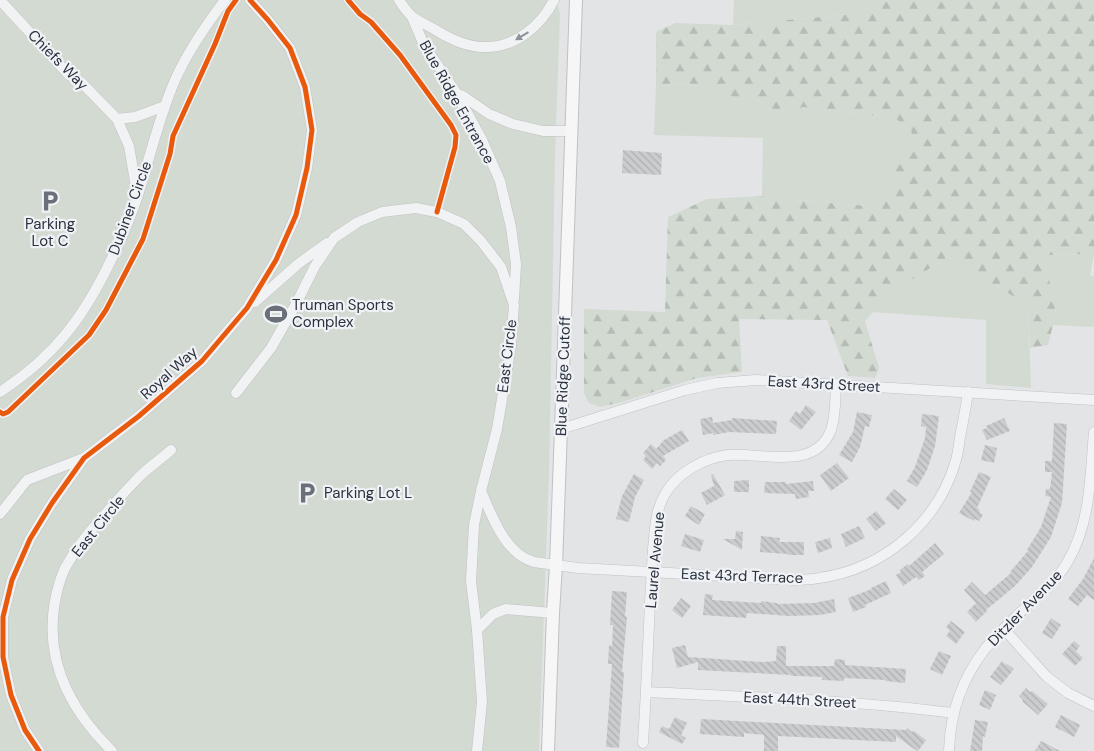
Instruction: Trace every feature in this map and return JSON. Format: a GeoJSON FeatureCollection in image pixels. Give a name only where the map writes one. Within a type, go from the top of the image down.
{"type":"FeatureCollection","features":[{"type":"Feature","properties":{"kind":"main road","name":"Blue Ridge Cutoff"},"geometry":{"type":"LineString","coordinates":[[548,751],[576,0]]}},
{"type":"Feature","properties":{"kind":"street","name":"Chiefs Way"},"geometry":{"type":"LineString","coordinates":[[0,0],[69,75],[81,82],[117,120],[129,146],[138,196]]}},
{"type":"Feature","properties":{"kind":"street","name":"Royal Way"},"geometry":{"type":"LineString","coordinates":[[39,751],[26,730],[11,695],[3,657],[3,617],[12,580],[30,539],[52,503],[84,458],[139,416],[202,361],[248,308],[276,260],[296,215],[307,168],[312,130],[305,88],[290,48],[250,0]]}},
{"type":"Feature","properties":{"kind":"street"},"geometry":{"type":"LineString","coordinates":[[399,0],[412,17],[452,39],[484,47],[497,46],[524,35],[534,28],[546,14],[554,0]]}},
{"type":"Feature","properties":{"kind":"street","name":"Dubiner Circle"},"geometry":{"type":"LineString","coordinates":[[0,392],[30,370],[67,334],[101,282],[126,229],[165,106],[176,79],[192,46],[222,3]]}},
{"type":"Feature","properties":{"kind":"street","name":"Blue Ridge Entrance"},"geometry":{"type":"LineString","coordinates":[[412,17],[424,45],[457,94],[482,140],[500,181],[511,227],[516,264],[514,305]]}},
{"type":"Feature","properties":{"kind":"street"},"geometry":{"type":"LineString","coordinates":[[457,94],[489,114],[512,124],[543,131],[572,131]]}},
{"type":"Feature","properties":{"kind":"street"},"geometry":{"type":"LineString","coordinates":[[117,120],[135,117],[165,106]]}},
{"type":"Feature","properties":{"kind":"street","name":"East Circle"},"geometry":{"type":"LineString","coordinates":[[248,308],[298,264],[334,238],[358,222],[382,212],[416,208],[437,212],[464,224],[481,241],[501,266],[514,305],[511,345],[497,428],[474,525],[472,581],[482,702],[477,751]]}},
{"type":"Feature","properties":{"kind":"street","name":"East Circle"},"geometry":{"type":"LineString","coordinates":[[236,393],[271,348],[296,304],[314,266],[334,238]]}},
{"type":"Feature","properties":{"kind":"street","name":"East 43rd Street"},"geometry":{"type":"LineString","coordinates":[[561,429],[685,390],[717,383],[756,380],[1094,400]]}},
{"type":"Feature","properties":{"kind":"street","name":"Laurel Avenue"},"geometry":{"type":"LineString","coordinates":[[643,743],[655,524],[666,493],[680,475],[699,464],[719,457],[743,455],[795,457],[808,454],[824,441],[831,429],[836,384]]}},
{"type":"Feature","properties":{"kind":"street","name":"East 43rd Terrace"},"geometry":{"type":"LineString","coordinates":[[556,565],[578,568],[796,580],[836,575],[866,564],[901,543],[917,529],[931,513],[942,495],[956,460],[968,392]]}},
{"type":"Feature","properties":{"kind":"street","name":"Ditzler Avenue"},"geometry":{"type":"LineString","coordinates":[[949,751],[949,734],[953,713],[960,691],[973,666],[986,648],[1056,578],[1068,562],[1079,541],[1087,509],[1094,432]]}},
{"type":"Feature","properties":{"kind":"street","name":"East Circle"},"geometry":{"type":"LineString","coordinates":[[112,751],[93,730],[70,699],[59,671],[52,642],[53,612],[65,570],[80,544],[113,504],[140,476],[172,450]]}},
{"type":"Feature","properties":{"kind":"street"},"geometry":{"type":"LineString","coordinates":[[0,514],[27,480],[84,458]]}},
{"type":"Feature","properties":{"kind":"street"},"geometry":{"type":"LineString","coordinates":[[481,491],[497,527],[513,550],[527,560],[556,565]]}},
{"type":"Feature","properties":{"kind":"street"},"geometry":{"type":"LineString","coordinates":[[477,630],[493,614],[506,609],[552,613]]}},
{"type":"Feature","properties":{"kind":"street"},"geometry":{"type":"LineString","coordinates":[[1004,629],[1047,677],[1068,693],[1094,706]]}},
{"type":"Feature","properties":{"kind":"street","name":"East 44th Street"},"geometry":{"type":"LineString","coordinates":[[646,692],[907,707],[953,713]]}},
{"type":"Feature","properties":{"kind":"green space","name":"Truman Sports Complex"},"geometry":{"type":"Polygon","coordinates":[[[0,0],[556,0],[560,14],[555,155],[549,473],[539,751],[0,751],[0,0]]]}},
{"type":"Feature","properties":{"kind":"green space"},"geometry":{"type":"Polygon","coordinates":[[[734,0],[890,0],[854,14],[733,25],[734,0]]]}},
{"type":"Feature","properties":{"kind":"green space"},"geometry":{"type":"Polygon","coordinates":[[[890,0],[1094,0],[1094,254],[1044,255],[1056,313],[1048,345],[1030,348],[1028,305],[948,257],[890,293],[865,321],[879,368],[875,378],[848,376],[827,320],[739,319],[742,372],[697,378],[622,402],[600,407],[589,403],[584,393],[584,309],[665,312],[668,217],[707,199],[762,196],[870,206],[893,192],[893,167],[912,132],[895,118],[803,107],[779,116],[756,99],[728,100],[702,85],[656,84],[656,32],[675,23],[733,25],[854,14],[890,0]]]}},
{"type":"Feature","properties":{"kind":"green space"},"geometry":{"type":"Polygon","coordinates":[[[656,84],[702,85],[728,100],[756,99],[779,116],[803,107],[895,118],[912,132],[893,167],[893,192],[870,206],[762,196],[763,138],[654,135],[656,84]]]}},
{"type":"Feature","properties":{"kind":"green space"},"geometry":{"type":"Polygon","coordinates":[[[1094,254],[1090,275],[1094,277],[1094,327],[1053,325],[1056,313],[1043,255],[1094,254]]]}},
{"type":"Feature","properties":{"kind":"green space"},"geometry":{"type":"Polygon","coordinates":[[[948,257],[1028,305],[1031,388],[986,384],[986,320],[872,312],[890,293],[948,257]]]}},
{"type":"Feature","properties":{"kind":"building"},"geometry":{"type":"Polygon","coordinates":[[[623,150],[662,153],[661,175],[622,173],[623,150]]]}},
{"type":"Feature","properties":{"kind":"building"},"geometry":{"type":"Polygon","coordinates":[[[806,405],[816,412],[801,430],[789,421],[796,411],[800,414],[806,405]]]}},
{"type":"Feature","properties":{"kind":"building"},"geometry":{"type":"Polygon","coordinates":[[[857,412],[872,415],[869,427],[865,426],[860,447],[852,462],[839,455],[853,432],[857,412]]]}},
{"type":"Feature","properties":{"kind":"building"},"geometry":{"type":"Polygon","coordinates":[[[922,414],[939,416],[935,446],[927,470],[917,487],[907,481],[915,467],[925,438],[926,427],[921,426],[922,414]]]}},
{"type":"Feature","properties":{"kind":"building"},"geometry":{"type":"Polygon","coordinates":[[[712,417],[713,423],[732,420],[732,418],[777,421],[776,434],[729,432],[703,435],[700,419],[712,417]]]}},
{"type":"Feature","properties":{"kind":"building"},"geometry":{"type":"Polygon","coordinates":[[[1004,418],[1010,431],[987,440],[982,430],[987,428],[986,426],[1004,418]]]}},
{"type":"Feature","properties":{"kind":"building"},"geometry":{"type":"Polygon","coordinates":[[[1054,423],[1067,424],[1062,503],[1051,537],[1032,567],[1015,586],[986,610],[976,622],[967,612],[976,603],[964,590],[972,582],[985,595],[1011,573],[1028,551],[1041,527],[1051,497],[1045,496],[1046,489],[1050,489],[1052,472],[1045,472],[1045,461],[1052,461],[1054,423]]]}},
{"type":"Feature","properties":{"kind":"building"},"geometry":{"type":"Polygon","coordinates":[[[682,430],[689,441],[663,456],[666,460],[660,466],[657,463],[652,469],[643,460],[646,456],[643,453],[651,444],[656,449],[664,440],[682,430]]]}},
{"type":"Feature","properties":{"kind":"building"},"geometry":{"type":"Polygon","coordinates":[[[985,445],[997,448],[994,463],[981,460],[985,445]]]}},
{"type":"Feature","properties":{"kind":"building"},"geometry":{"type":"Polygon","coordinates":[[[837,463],[849,478],[831,491],[820,475],[837,463]]]}},
{"type":"Feature","properties":{"kind":"building"},"geometry":{"type":"Polygon","coordinates":[[[979,472],[991,477],[977,508],[983,515],[979,521],[975,519],[974,521],[959,513],[972,492],[970,492],[979,472]]]}},
{"type":"Feature","properties":{"kind":"building"},"geometry":{"type":"Polygon","coordinates":[[[634,474],[644,480],[635,497],[629,522],[616,519],[622,496],[634,474]]]}},
{"type":"Feature","properties":{"kind":"building"},"geometry":{"type":"Polygon","coordinates":[[[713,474],[725,495],[707,505],[701,493],[714,486],[711,475],[713,474]]]}},
{"type":"Feature","properties":{"kind":"building"},"geometry":{"type":"Polygon","coordinates":[[[749,480],[749,492],[734,492],[734,481],[749,480]]]}},
{"type":"Feature","properties":{"kind":"building"},"geometry":{"type":"Polygon","coordinates":[[[813,481],[814,491],[808,491],[809,497],[796,499],[795,494],[764,493],[765,482],[786,482],[786,484],[813,481]]]}},
{"type":"Feature","properties":{"kind":"building"},"geometry":{"type":"Polygon","coordinates":[[[894,489],[907,500],[898,510],[885,499],[894,489]]]}},
{"type":"Feature","properties":{"kind":"building"},"geometry":{"type":"Polygon","coordinates":[[[691,506],[705,514],[699,525],[685,516],[691,506]]]}},
{"type":"Feature","properties":{"kind":"building"},"geometry":{"type":"Polygon","coordinates":[[[876,511],[886,523],[876,531],[866,519],[876,511]]]}},
{"type":"Feature","properties":{"kind":"building"},"geometry":{"type":"Polygon","coordinates":[[[859,526],[865,538],[846,547],[841,534],[859,526]]]}},
{"type":"Feature","properties":{"kind":"building"},"geometry":{"type":"Polygon","coordinates":[[[736,531],[743,532],[742,550],[723,539],[735,539],[736,531]]]}},
{"type":"Feature","properties":{"kind":"building"},"geometry":{"type":"Polygon","coordinates":[[[685,534],[704,540],[700,552],[681,546],[685,534]]]}},
{"type":"Feature","properties":{"kind":"building"},"geometry":{"type":"Polygon","coordinates":[[[761,536],[780,538],[779,542],[804,542],[804,555],[760,552],[761,536]]]}},
{"type":"Feature","properties":{"kind":"building"},"geometry":{"type":"Polygon","coordinates":[[[830,538],[832,548],[818,553],[815,542],[830,538]]]}},
{"type":"Feature","properties":{"kind":"building"},"geometry":{"type":"Polygon","coordinates":[[[935,543],[944,554],[922,572],[925,576],[919,580],[916,577],[903,586],[896,575],[935,543]]]}},
{"type":"Feature","properties":{"kind":"building"},"geometry":{"type":"Polygon","coordinates":[[[1094,558],[1094,600],[1087,595],[1078,606],[1068,599],[1083,579],[1094,558]]]}},
{"type":"Feature","properties":{"kind":"building"},"geometry":{"type":"Polygon","coordinates":[[[886,581],[891,593],[853,612],[848,598],[872,589],[886,581]]]}},
{"type":"Feature","properties":{"kind":"building"},"geometry":{"type":"Polygon","coordinates":[[[612,591],[627,592],[619,748],[606,747],[612,664],[608,664],[609,645],[612,646],[613,625],[610,625],[612,591]]]}},
{"type":"Feature","properties":{"kind":"building"},"geometry":{"type":"Polygon","coordinates":[[[705,594],[713,595],[712,600],[761,603],[761,601],[777,604],[814,603],[834,599],[836,612],[820,615],[789,616],[747,613],[746,618],[703,615],[705,594]]]}},
{"type":"Feature","properties":{"kind":"building"},"geometry":{"type":"Polygon","coordinates":[[[681,598],[691,606],[682,618],[672,610],[681,598]]]}},
{"type":"Feature","properties":{"kind":"building"},"geometry":{"type":"Polygon","coordinates":[[[1051,618],[1061,625],[1052,639],[1042,633],[1051,618]]]}},
{"type":"Feature","properties":{"kind":"building"},"geometry":{"type":"Polygon","coordinates":[[[951,621],[965,632],[956,644],[946,636],[950,631],[946,627],[951,621]]]}},
{"type":"Feature","properties":{"kind":"building"},"geometry":{"type":"Polygon","coordinates":[[[1074,641],[1080,646],[1076,651],[1083,658],[1075,666],[1062,654],[1074,641]]]}},
{"type":"Feature","properties":{"kind":"building"},"geometry":{"type":"Polygon","coordinates":[[[685,645],[688,657],[762,662],[776,661],[777,646],[786,646],[786,666],[834,666],[835,659],[845,660],[845,665],[906,669],[905,683],[844,678],[844,681],[822,680],[822,677],[698,670],[698,662],[677,668],[672,648],[685,645]]]}},
{"type":"Feature","properties":{"kind":"building"},"geometry":{"type":"Polygon","coordinates":[[[939,651],[951,656],[942,675],[930,669],[939,651]]]}},
{"type":"Feature","properties":{"kind":"building"},"geometry":{"type":"Polygon","coordinates":[[[1002,661],[1014,669],[1001,685],[990,677],[1002,661]]]}},
{"type":"Feature","properties":{"kind":"building"},"geometry":{"type":"Polygon","coordinates":[[[1026,688],[1048,704],[1038,715],[1019,696],[1026,688]]]}},
{"type":"Feature","properties":{"kind":"building"},"geometry":{"type":"Polygon","coordinates":[[[985,690],[996,695],[990,710],[979,705],[985,690]]]}},
{"type":"Feature","properties":{"kind":"building"},"geometry":{"type":"Polygon","coordinates":[[[1061,715],[1080,725],[1074,737],[1055,727],[1061,715]]]}},
{"type":"Feature","properties":{"kind":"building"},"geometry":{"type":"Polygon","coordinates":[[[675,717],[687,723],[681,735],[686,738],[682,744],[659,732],[662,726],[669,729],[675,717]]]}},
{"type":"Feature","properties":{"kind":"building"},"geometry":{"type":"Polygon","coordinates":[[[701,719],[906,730],[907,728],[926,740],[917,751],[896,736],[896,742],[778,736],[778,751],[764,751],[764,735],[744,733],[744,737],[700,734],[701,719]]]}},
{"type":"Feature","properties":{"kind":"building"},"geometry":{"type":"Polygon","coordinates":[[[975,720],[988,722],[985,737],[983,736],[982,751],[970,751],[975,720]]]}},
{"type":"Feature","properties":{"kind":"building"},"geometry":{"type":"Polygon","coordinates":[[[1041,741],[1060,751],[1035,751],[1041,741]]]}},
{"type":"Feature","properties":{"kind":"cycle path"},"geometry":{"type":"LineString","coordinates":[[0,412],[3,414],[8,412],[89,335],[106,310],[143,239],[170,154],[173,136],[228,11],[236,0]]}},
{"type":"Feature","properties":{"kind":"cycle path"},"geometry":{"type":"LineString","coordinates":[[39,751],[25,730],[11,695],[3,657],[3,617],[12,580],[30,539],[52,503],[84,458],[139,416],[202,361],[247,308],[276,260],[296,215],[307,168],[312,130],[305,87],[290,48],[250,0]]}},
{"type":"Feature","properties":{"kind":"cycle path"},"geometry":{"type":"LineString","coordinates":[[348,0],[360,14],[371,22],[400,55],[451,125],[456,135],[455,147],[437,212]]}},
{"type":"Feature","properties":{"kind":"place","name":"Parking Lot C"},"geometry":{"type":"Point","coordinates":[50,201]}},
{"type":"Feature","properties":{"kind":"place","name":"Truman Sports Complex"},"geometry":{"type":"Point","coordinates":[276,314]}},
{"type":"Feature","properties":{"kind":"place","name":"Parking Lot L"},"geometry":{"type":"Point","coordinates":[307,493]}}]}
